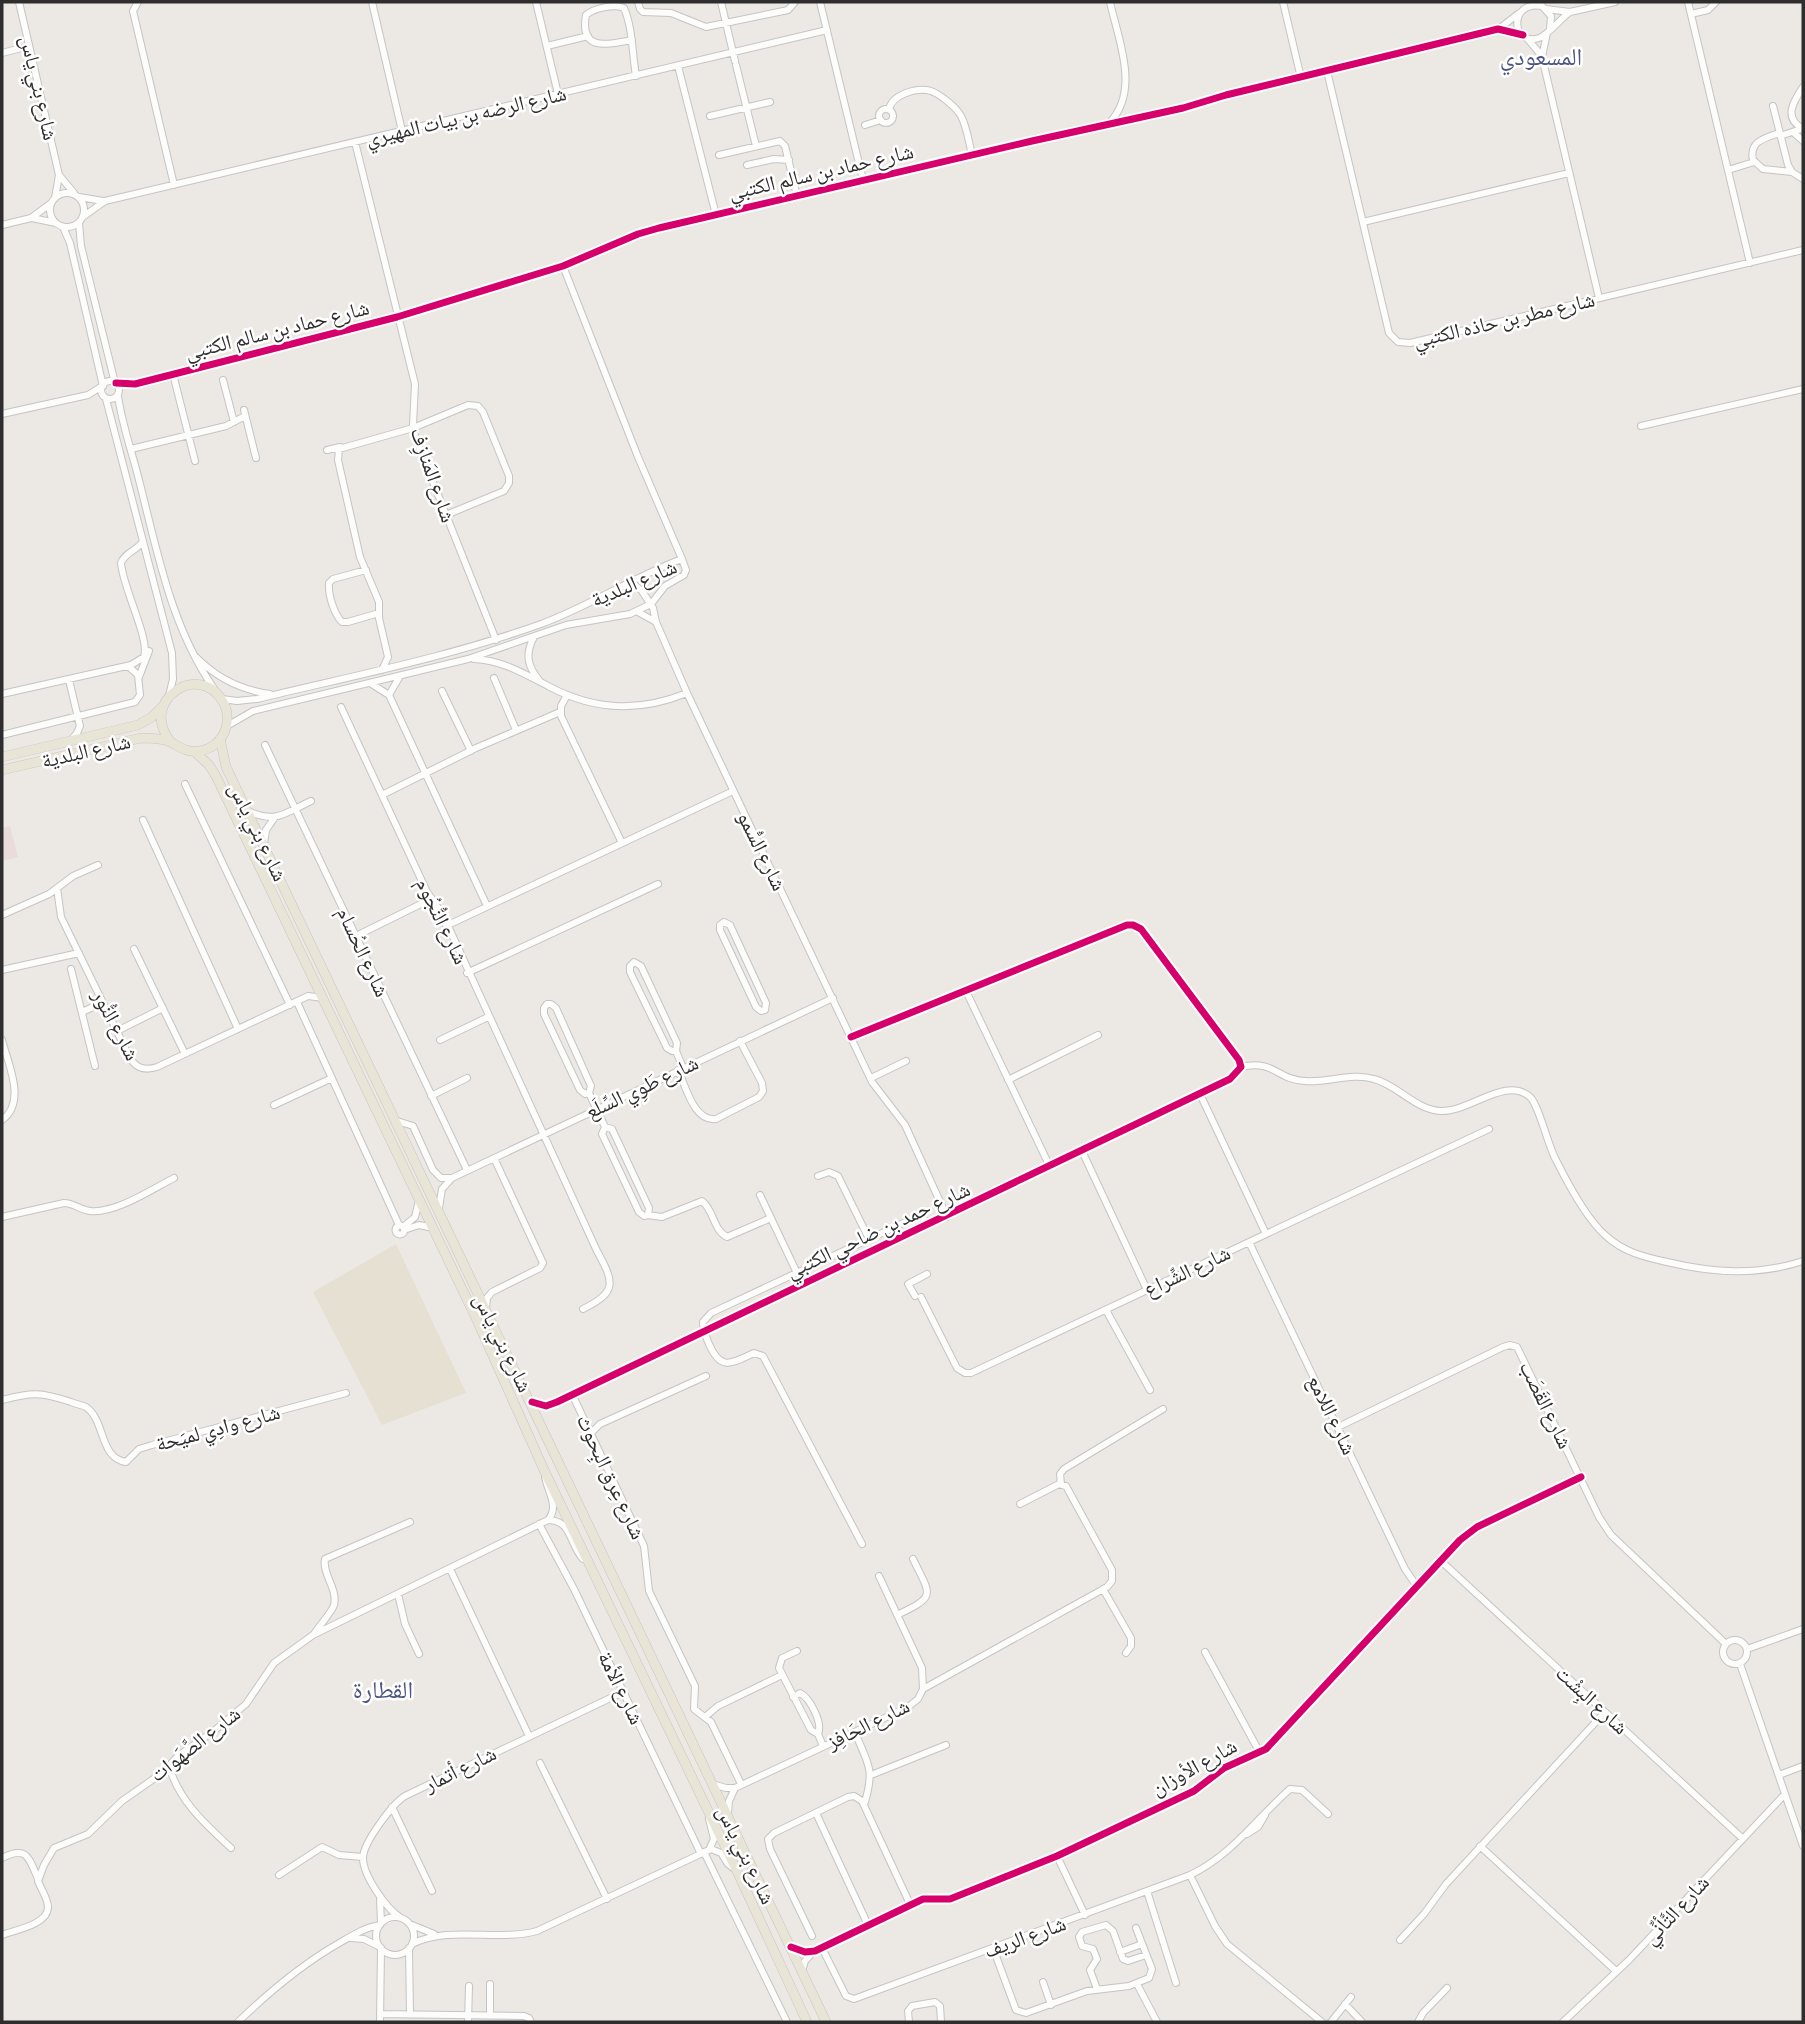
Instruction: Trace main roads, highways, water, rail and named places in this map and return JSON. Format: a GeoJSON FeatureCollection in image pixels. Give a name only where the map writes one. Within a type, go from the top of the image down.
{"type":"FeatureCollection","features":[{"type":"Feature","properties":{"kind":"main road"},"geometry":{"type":"LineString","coordinates":[[189,685],[204,686],[220,697],[227,712],[226,726],[220,739],[208,749],[184,750],[166,736],[161,721],[163,706],[174,691],[189,685]]}},
{"type":"Feature","properties":{"kind":"main road","name":"شارع البلدية"},"geometry":{"type":"LineString","coordinates":[[2,757],[138,725],[152,718],[163,706]]}},
{"type":"Feature","properties":{"kind":"main road","name":"شارع البلدية"},"geometry":{"type":"LineString","coordinates":[[2,770],[133,739],[148,738],[171,742]]}},
{"type":"Feature","properties":{"kind":"main road","name":"شارع بني ياس"},"geometry":{"type":"LineString","coordinates":[[220,739],[224,762],[247,811],[532,1402],[826,2022]]}},
{"type":"Feature","properties":{"kind":"main road","name":"شارع بني ياس"},"geometry":{"type":"LineString","coordinates":[[194,751],[216,776],[315,980],[544,1470],[807,2022]]}},
{"type":"Feature","properties":{"kind":"main road"},"geometry":{"type":"LineString","coordinates":[[395,1148],[400,1144],[404,1145],[414,1165],[420,1170]]}},
{"type":"Feature","properties":{"kind":"main road"},"geometry":{"type":"LineString","coordinates":[[534,1448],[547,1453],[554,1452]]}},
{"type":"Feature","properties":{"kind":"district","name":"المسعودي"},"geometry":{"type":"Point","coordinates":[1541,57]}},
{"type":"Feature","properties":{"kind":"district","name":"القطارة"},"geometry":{"type":"Point","coordinates":[383,1690]}}]}
